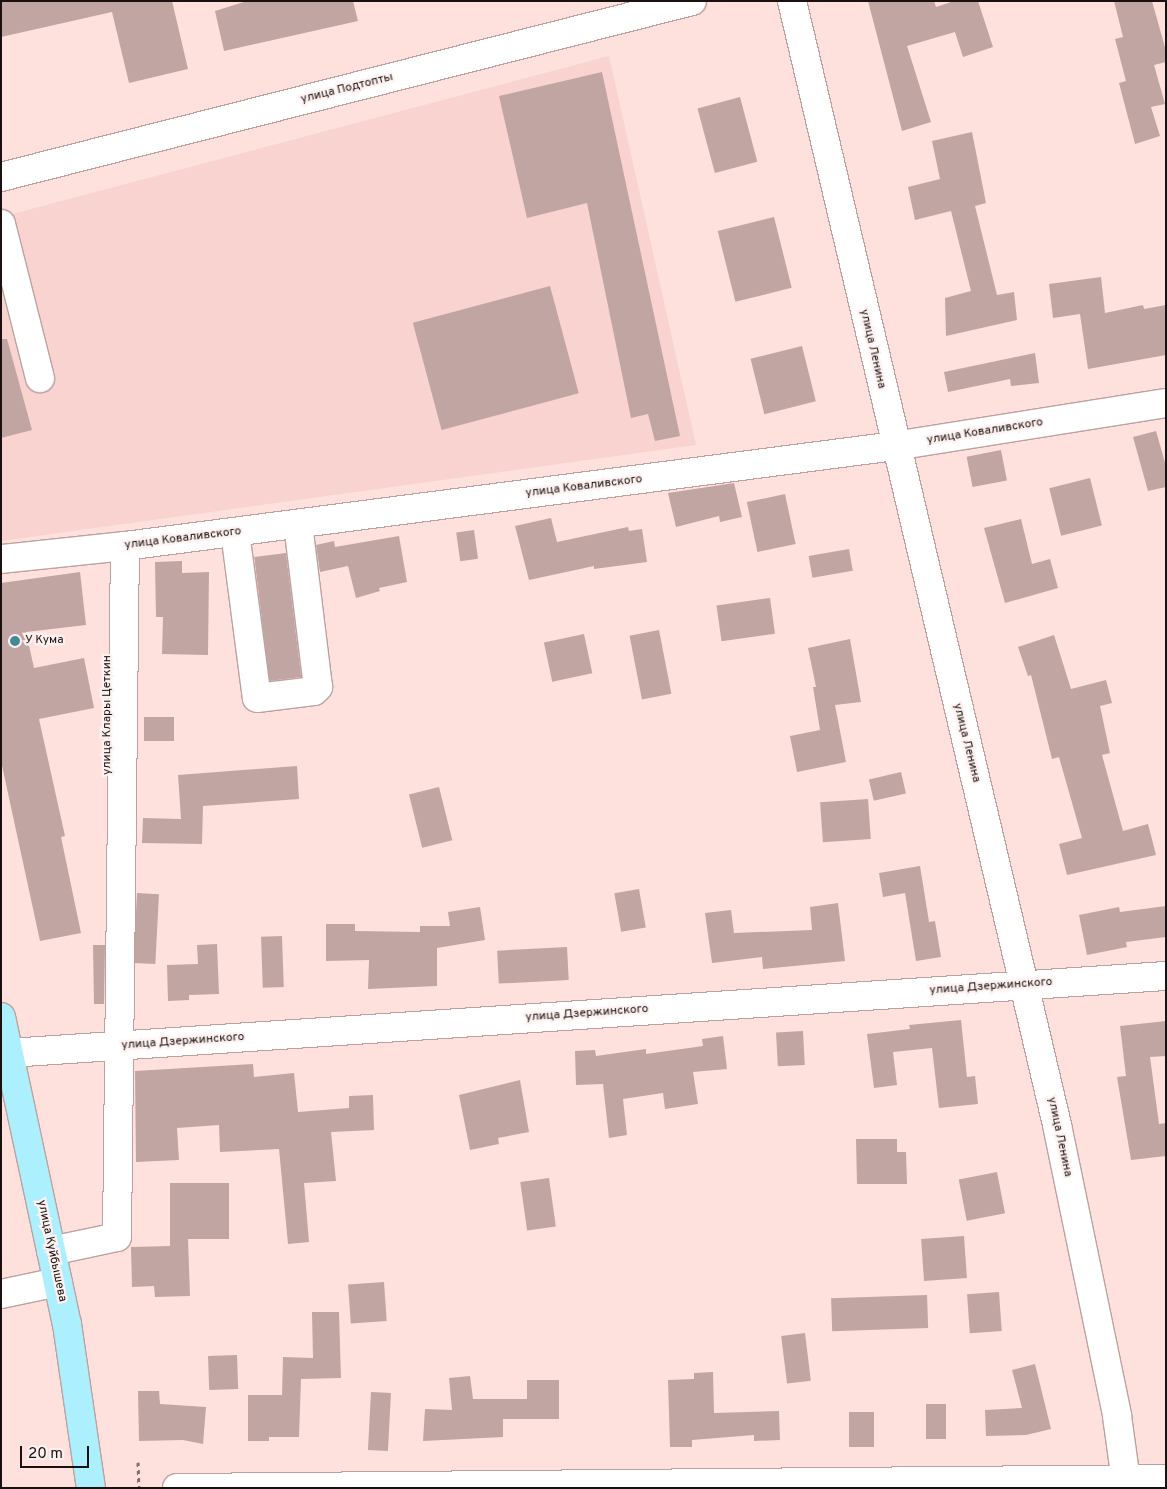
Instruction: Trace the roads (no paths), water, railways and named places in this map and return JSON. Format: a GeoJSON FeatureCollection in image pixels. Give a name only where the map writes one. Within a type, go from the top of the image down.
{"type":"FeatureCollection","features":[{"type":"Feature","properties":{"kind":"main road","name":"улица Куйбышева"},"geometry":{"type":"LineString","coordinates":[[1,1017],[58,1282],[78,1387],[91,1488]]}},
{"type":"Feature","properties":{"kind":"street","name":"улица Подтопты"},"geometry":{"type":"LineString","coordinates":[[1,177],[692,1]]}},
{"type":"Feature","properties":{"kind":"street","name":"улица Ленина"},"geometry":{"type":"LineString","coordinates":[[792,1],[895,446],[1024,985],[1086,1262],[1127,1484]]}},
{"type":"Feature","properties":{"kind":"street"},"geometry":{"type":"LineString","coordinates":[[1,224],[40,378]]}},
{"type":"Feature","properties":{"kind":"street","name":"улица Коваливского"},"geometry":{"type":"LineString","coordinates":[[1,560],[298,524],[895,446],[1166,402]]}},
{"type":"Feature","properties":{"kind":"street"},"geometry":{"type":"LineString","coordinates":[[235,532],[257,698],[314,691],[318,687],[298,524]]}},
{"type":"Feature","properties":{"kind":"street"},"geometry":{"type":"LineString","coordinates":[[51,1251],[117,1237],[119,1046],[116,547]]}},
{"type":"Feature","properties":{"kind":"street","name":"улица Клары Цеткин"},"geometry":{"type":"LineString","coordinates":[[109,881],[116,547]]}},
{"type":"Feature","properties":{"kind":"street","name":"улица Дзержинского"},"geometry":{"type":"LineString","coordinates":[[9,1054],[1166,976]]}},
{"type":"Feature","properties":{"kind":"street"},"geometry":{"type":"LineString","coordinates":[[1,1294],[58,1282]]}},
{"type":"Feature","properties":{"kind":"street"},"geometry":{"type":"LineString","coordinates":[[177,1488],[1127,1484],[1166,1479]]}},
{"type":"Feature","properties":{"kind":"place","name":"У Кума"},"geometry":{"type":"Point","coordinates":[15,641]}}]}
